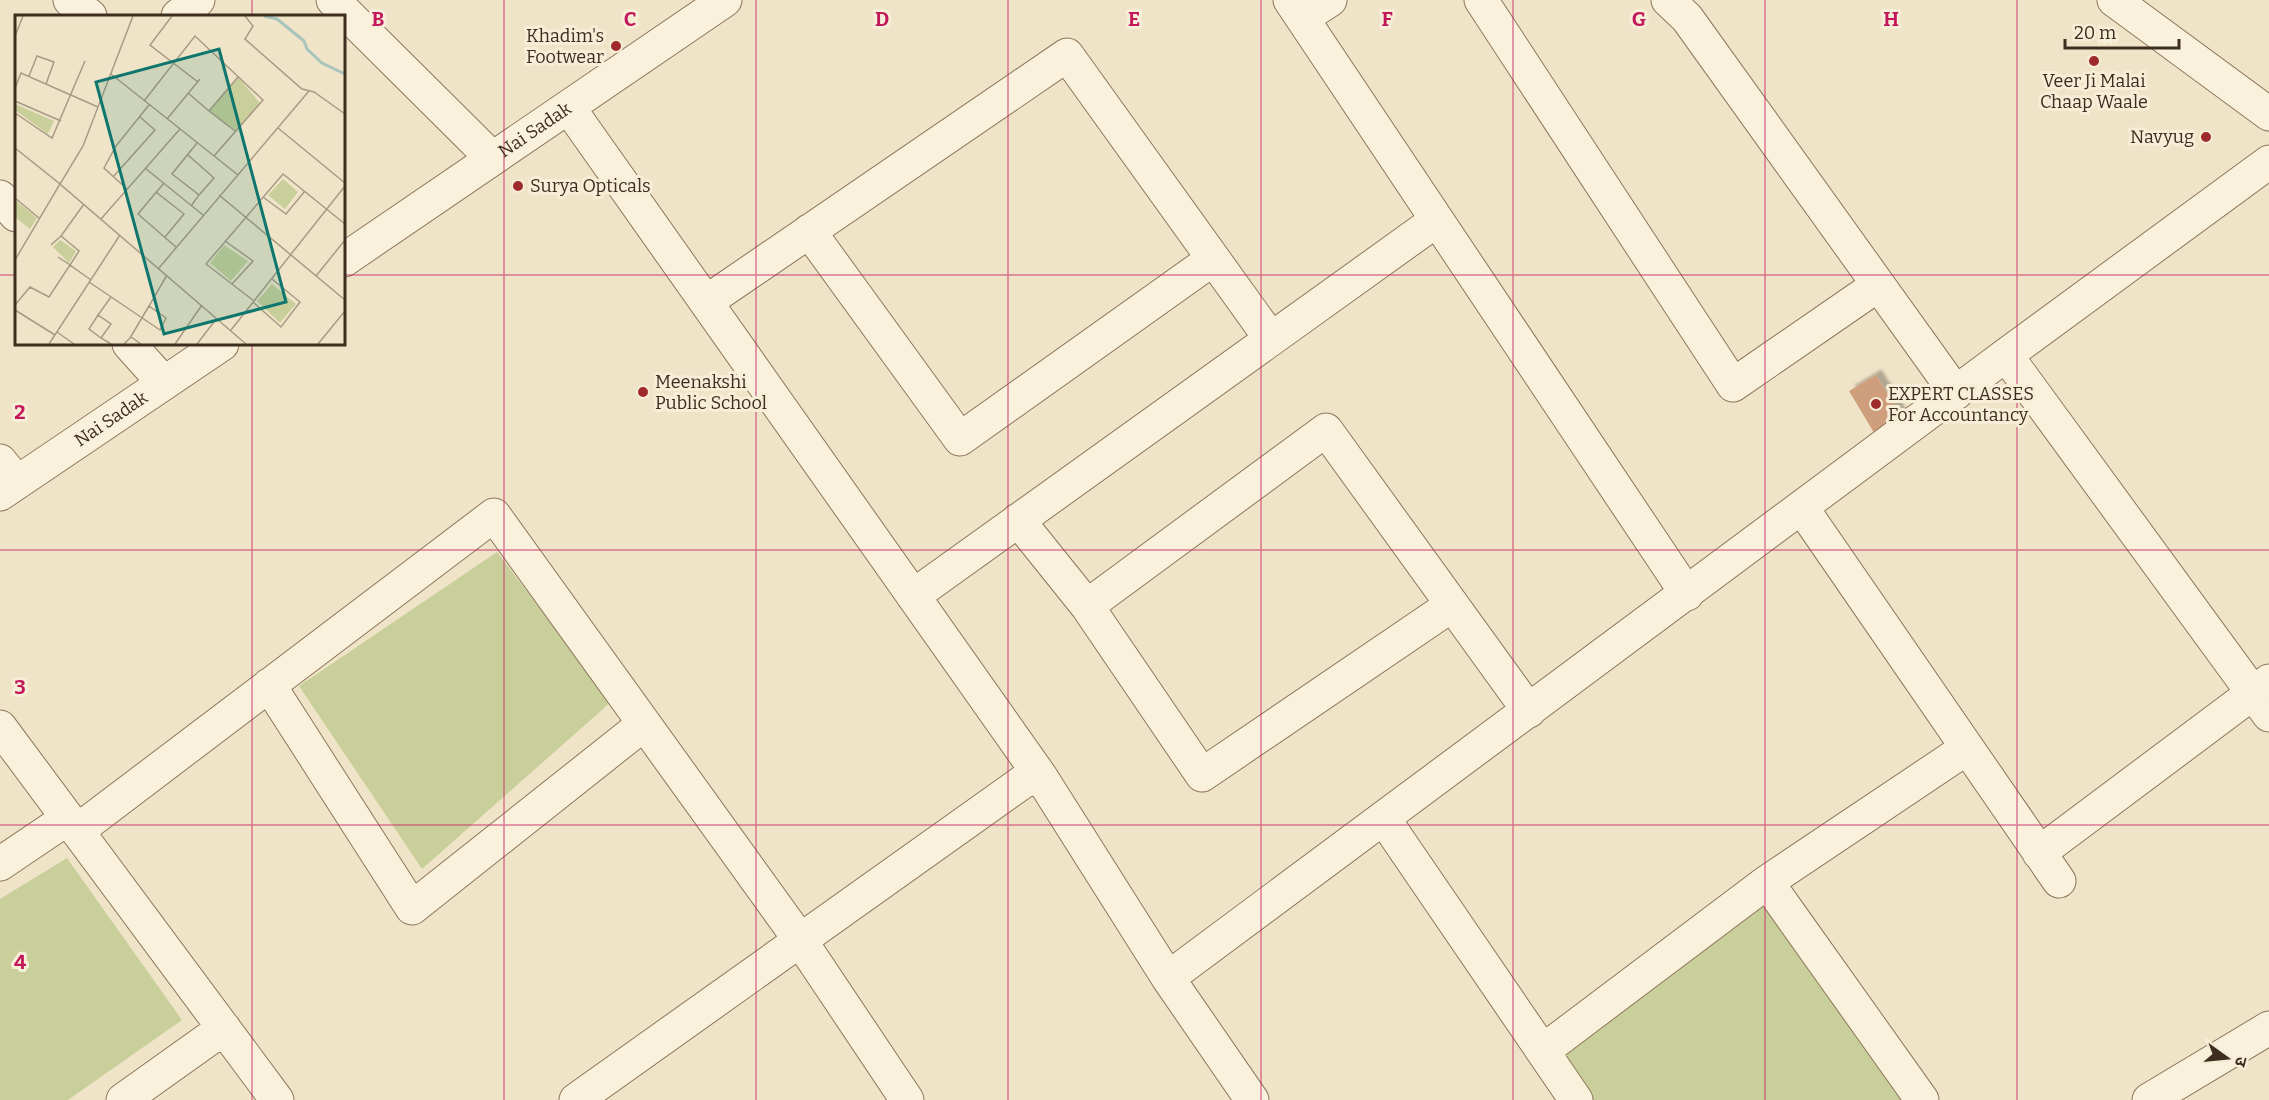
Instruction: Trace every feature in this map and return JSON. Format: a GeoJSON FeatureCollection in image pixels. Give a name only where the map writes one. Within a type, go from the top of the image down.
{"type":"FeatureCollection","features":[{"type":"Feature","properties":{"kind":"street"},"geometry":{"type":"LineString","coordinates":[[69,0],[89,15]]}},
{"type":"Feature","properties":{"kind":"street"},"geometry":{"type":"LineString","coordinates":[[179,15],[198,0]]}},
{"type":"Feature","properties":{"kind":"street"},"geometry":{"type":"LineString","coordinates":[[333,0],[492,158]]}},
{"type":"Feature","properties":{"kind":"street","name":"Nai Sadak"},"geometry":{"type":"LineString","coordinates":[[345,259],[725,0]]}},
{"type":"Feature","properties":{"kind":"street"},"geometry":{"type":"LineString","coordinates":[[1330,0],[1296,9],[1687,594]]}},
{"type":"Feature","properties":{"kind":"street"},"geometry":{"type":"LineString","coordinates":[[1481,0],[1733,385],[1878,285]]}},
{"type":"Feature","properties":{"kind":"street"},"geometry":{"type":"LineString","coordinates":[[1668,0],[1687,18],[1956,393]]}},
{"type":"Feature","properties":{"kind":"street"},"geometry":{"type":"LineString","coordinates":[[2114,0],[2269,114]]}},
{"type":"Feature","properties":{"kind":"street"},"geometry":{"type":"LineString","coordinates":[[706,302],[1067,56],[1271,339]]}},
{"type":"Feature","properties":{"kind":"street"},"geometry":{"type":"LineString","coordinates":[[569,108],[1041,777],[1168,978],[1252,1100]]}},
{"type":"Feature","properties":{"kind":"street"},"geometry":{"type":"LineString","coordinates":[[1168,978],[2269,162]]}},
{"type":"Feature","properties":{"kind":"street"},"geometry":{"type":"LineString","coordinates":[[0,197],[15,214]]}},
{"type":"Feature","properties":{"kind":"street"},"geometry":{"type":"LineString","coordinates":[[913,596],[1437,220]]}},
{"type":"Feature","properties":{"kind":"street"},"geometry":{"type":"LineString","coordinates":[[809,231],[960,439],[1213,259]]}},
{"type":"Feature","properties":{"kind":"street"},"geometry":{"type":"LineString","coordinates":[[130,345],[164,383]]}},
{"type":"Feature","properties":{"kind":"street","name":"Nai Sadak"},"geometry":{"type":"LineString","coordinates":[[6,479],[164,383],[221,345]]}},
{"type":"Feature","properties":{"kind":"street"},"geometry":{"type":"LineString","coordinates":[[2006,355],[2264,696],[2039,853]]}},
{"type":"Feature","properties":{"kind":"street"},"geometry":{"type":"LineString","coordinates":[[1087,606],[1326,430],[1528,711]]}},
{"type":"Feature","properties":{"kind":"street"},"geometry":{"type":"LineString","coordinates":[[1802,508],[2059,881]]}},
{"type":"Feature","properties":{"kind":"street"},"geometry":{"type":"LineString","coordinates":[[0,864],[73,825],[269,686],[494,515],[800,940],[907,1100]]}},
{"type":"Feature","properties":{"kind":"street"},"geometry":{"type":"LineString","coordinates":[[1018,520],[1087,606],[1202,775],[1452,605]]}},
{"type":"Feature","properties":{"kind":"street"},"geometry":{"type":"LineString","coordinates":[[269,686],[412,908],[644,724]]}},
{"type":"Feature","properties":{"kind":"street"},"geometry":{"type":"LineString","coordinates":[[0,727],[277,1100]]}},
{"type":"Feature","properties":{"kind":"street"},"geometry":{"type":"LineString","coordinates":[[1544,1050],[1767,882],[1968,748]]}},
{"type":"Feature","properties":{"kind":"street"},"geometry":{"type":"LineString","coordinates":[[576,1100],[1024,781],[1041,777]]}},
{"type":"Feature","properties":{"kind":"street"},"geometry":{"type":"LineString","coordinates":[[1384,819],[1576,1100]]}},
{"type":"Feature","properties":{"kind":"street"},"geometry":{"type":"LineString","coordinates":[[1767,882],[1922,1100]]}},
{"type":"Feature","properties":{"kind":"street"},"geometry":{"type":"LineString","coordinates":[[123,1100],[224,1028]]}},
{"type":"Feature","properties":{"kind":"street"},"geometry":{"type":"LineString","coordinates":[[2149,1100],[2269,1028]]}},
{"type":"Feature","properties":{"kind":"green space"},"geometry":{"type":"Polygon","coordinates":[[[497,552],[611,702],[422,869],[299,686],[497,552]]]}},
{"type":"Feature","properties":{"kind":"green space"},"geometry":{"type":"Polygon","coordinates":[[[67,858],[182,1020],[68,1100],[0,1100],[0,899],[67,858]]]}},
{"type":"Feature","properties":{"kind":"green space"},"geometry":{"type":"Polygon","coordinates":[[[1767,882],[1922,1100],[1576,1100],[1544,1050],[1767,882]]]}},
{"type":"Feature","properties":{"kind":"building","name":"EXPERT CLASSES For Accountancy"},"geometry":{"type":"Polygon","coordinates":[[[1876,375],[1903,418],[1876,436],[1849,391],[1876,375]]]}},
{"type":"Feature","properties":{"kind":"place","name":"Khadim's Footwear"},"geometry":{"type":"Point","coordinates":[616,46]}},
{"type":"Feature","properties":{"kind":"place","name":"Veer Ji Malai Chaap Waale"},"geometry":{"type":"Point","coordinates":[2094,61]}},
{"type":"Feature","properties":{"kind":"place","name":"Navyug"},"geometry":{"type":"Point","coordinates":[2206,137]}},
{"type":"Feature","properties":{"kind":"place","name":"Surya Opticals"},"geometry":{"type":"Point","coordinates":[518,186]}},
{"type":"Feature","properties":{"kind":"place","name":"Meenakshi Public School"},"geometry":{"type":"Point","coordinates":[643,392]}},
{"type":"Feature","properties":{"kind":"place","name":"EXPERT CLASSES For Accountancy"},"geometry":{"type":"Point","coordinates":[1876,404]}}]}
